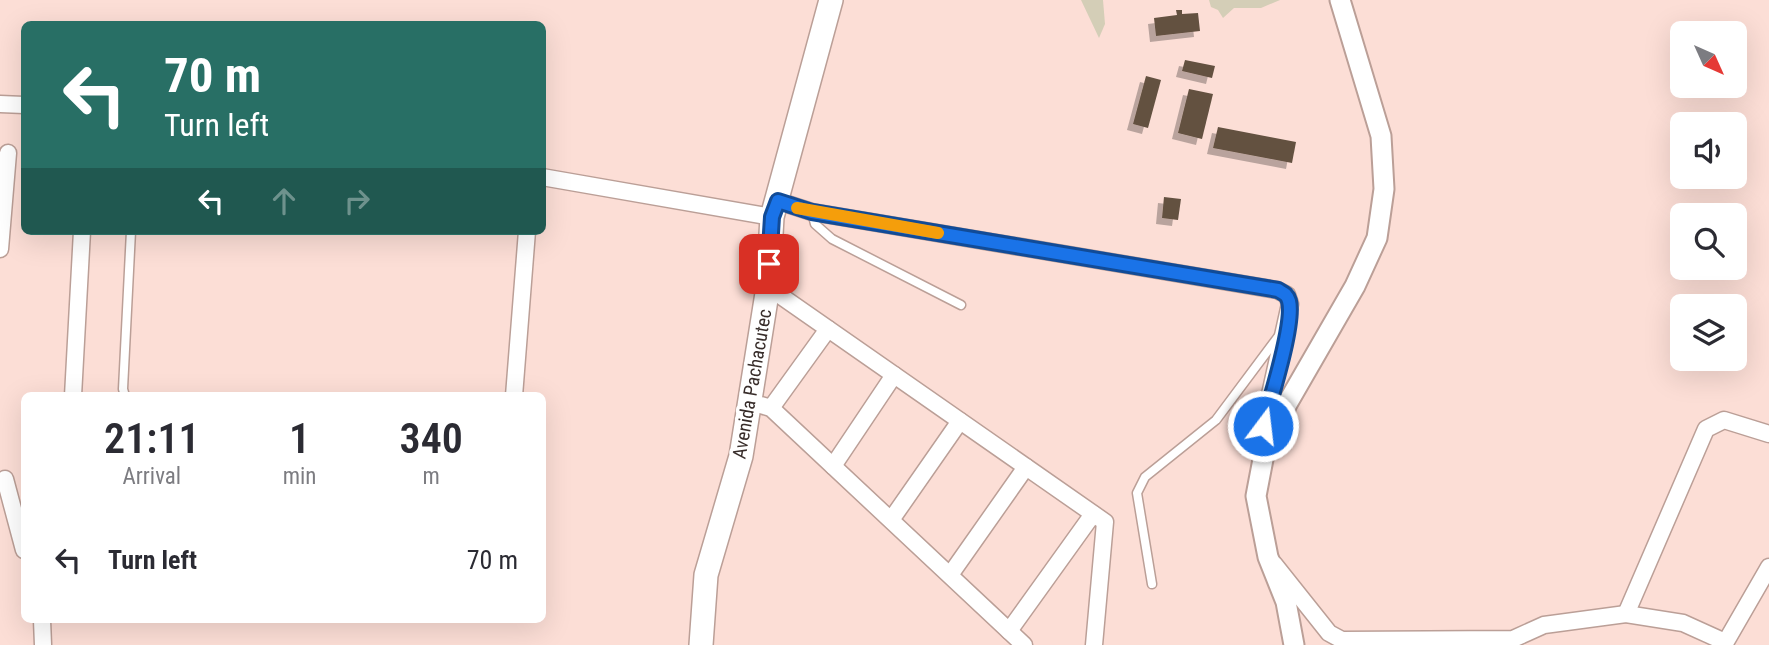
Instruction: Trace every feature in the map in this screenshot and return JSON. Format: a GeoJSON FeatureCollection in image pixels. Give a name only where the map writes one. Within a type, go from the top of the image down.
{"type":"FeatureCollection","features":[{"type":"Feature","properties":{"kind":"main road","name":"Avenida Pachacutec"},"geometry":{"type":"LineString","coordinates":[[701,645],[706,575],[741,456],[760,405],[775,209],[831,0]]}},
{"type":"Feature","properties":{"kind":"street"},"geometry":{"type":"LineString","coordinates":[[1264,454],[1287,404],[1355,286],[1377,238],[1384,189],[1381,136],[1340,0]]}},
{"type":"Feature","properties":{"kind":"street"},"geometry":{"type":"LineString","coordinates":[[0,104],[21,105]]}},
{"type":"Feature","properties":{"kind":"street"},"geometry":{"type":"LineString","coordinates":[[0,249],[11,153]]}},
{"type":"Feature","properties":{"kind":"street"},"geometry":{"type":"LineString","coordinates":[[546,178],[812,212],[1278,290],[1287,295],[1290,304],[1288,323],[1263,426],[1264,454],[1256,496],[1268,557],[1286,602],[1294,645]]}},
{"type":"Feature","properties":{"kind":"street"},"geometry":{"type":"LineString","coordinates":[[73,392],[82,235]]}},
{"type":"Feature","properties":{"kind":"street"},"geometry":{"type":"LineString","coordinates":[[514,392],[527,235]]}},
{"type":"Feature","properties":{"kind":"street"},"geometry":{"type":"LineString","coordinates":[[768,287],[1105,522],[1094,645]]}},
{"type":"Feature","properties":{"kind":"street"},"geometry":{"type":"LineString","coordinates":[[828,329],[760,405],[833,466],[1024,645]]}},
{"type":"Feature","properties":{"kind":"street"},"geometry":{"type":"LineString","coordinates":[[833,466],[894,375]]}},
{"type":"Feature","properties":{"kind":"street"},"geometry":{"type":"LineString","coordinates":[[1626,614],[1706,429],[1724,420],[1769,434]]}},
{"type":"Feature","properties":{"kind":"street"},"geometry":{"type":"LineString","coordinates":[[891,520],[961,421]]}},
{"type":"Feature","properties":{"kind":"street"},"geometry":{"type":"LineString","coordinates":[[950,575],[1026,467]]}},
{"type":"Feature","properties":{"kind":"street"},"geometry":{"type":"LineString","coordinates":[[5,480],[21,539]]}},
{"type":"Feature","properties":{"kind":"street"},"geometry":{"type":"LineString","coordinates":[[1009,631],[1093,514]]}},
{"type":"Feature","properties":{"kind":"street"},"geometry":{"type":"LineString","coordinates":[[1268,557],[1329,633],[1342,640],[1512,642],[1544,625],[1626,614],[1682,623],[1724,644],[1767,575]]}},
{"type":"Feature","properties":{"kind":"street"},"geometry":{"type":"LineString","coordinates":[[41,623],[43,645]]}},
{"type":"Feature","properties":{"kind":"lane"},"geometry":{"type":"LineString","coordinates":[[812,212],[815,224],[832,239],[961,304]]}},
{"type":"Feature","properties":{"kind":"lane"},"geometry":{"type":"LineString","coordinates":[[124,392],[131,235]]}},
{"type":"Feature","properties":{"kind":"lane"},"geometry":{"type":"LineString","coordinates":[[1152,584],[1137,493],[1145,477],[1216,420],[1288,323]]}},
{"type":"Feature","properties":{"kind":"shaded area"},"geometry":{"type":"Polygon","coordinates":[[[1081,0],[1103,0],[1105,24],[1099,38],[1081,0]]]}},
{"type":"Feature","properties":{"kind":"shaded area"},"geometry":{"type":"Polygon","coordinates":[[[1209,0],[1280,0],[1261,8],[1234,8],[1223,18],[1218,10],[1211,7],[1209,0]]]}},
{"type":"Feature","properties":{"kind":"building"},"geometry":{"type":"Polygon","coordinates":[[[1176,10],[1182,10],[1182,14],[1198,13],[1200,31],[1156,36],[1154,18],[1177,15],[1176,10]]]}},
{"type":"Feature","properties":{"kind":"building"},"geometry":{"type":"Polygon","coordinates":[[[1185,60],[1215,66],[1212,78],[1182,71],[1185,60]]]}},
{"type":"Feature","properties":{"kind":"building"},"geometry":{"type":"Polygon","coordinates":[[[1146,76],[1161,80],[1148,128],[1133,124],[1146,76]]]}},
{"type":"Feature","properties":{"kind":"building"},"geometry":{"type":"Polygon","coordinates":[[[1189,89],[1213,94],[1202,139],[1178,133],[1189,89]]]}},
{"type":"Feature","properties":{"kind":"building"},"geometry":{"type":"Polygon","coordinates":[[[1218,127],[1296,142],[1292,163],[1213,148],[1218,127]]]}},
{"type":"Feature","properties":{"kind":"building"},"geometry":{"type":"Polygon","coordinates":[[[1164,197],[1181,199],[1178,220],[1162,218],[1164,197]]]}},
{"type":"Feature","properties":{"kind":"slow traffic"},"geometry":{"type":"LineString","coordinates":[[797,208],[938,233]]}},
{"type":"Feature","properties":{"kind":"route"},"geometry":{"type":"LineString","coordinates":[[769,264],[772,217],[778,201],[812,212],[1278,290],[1287,295],[1290,304],[1288,323],[1263,426]]}}]}
